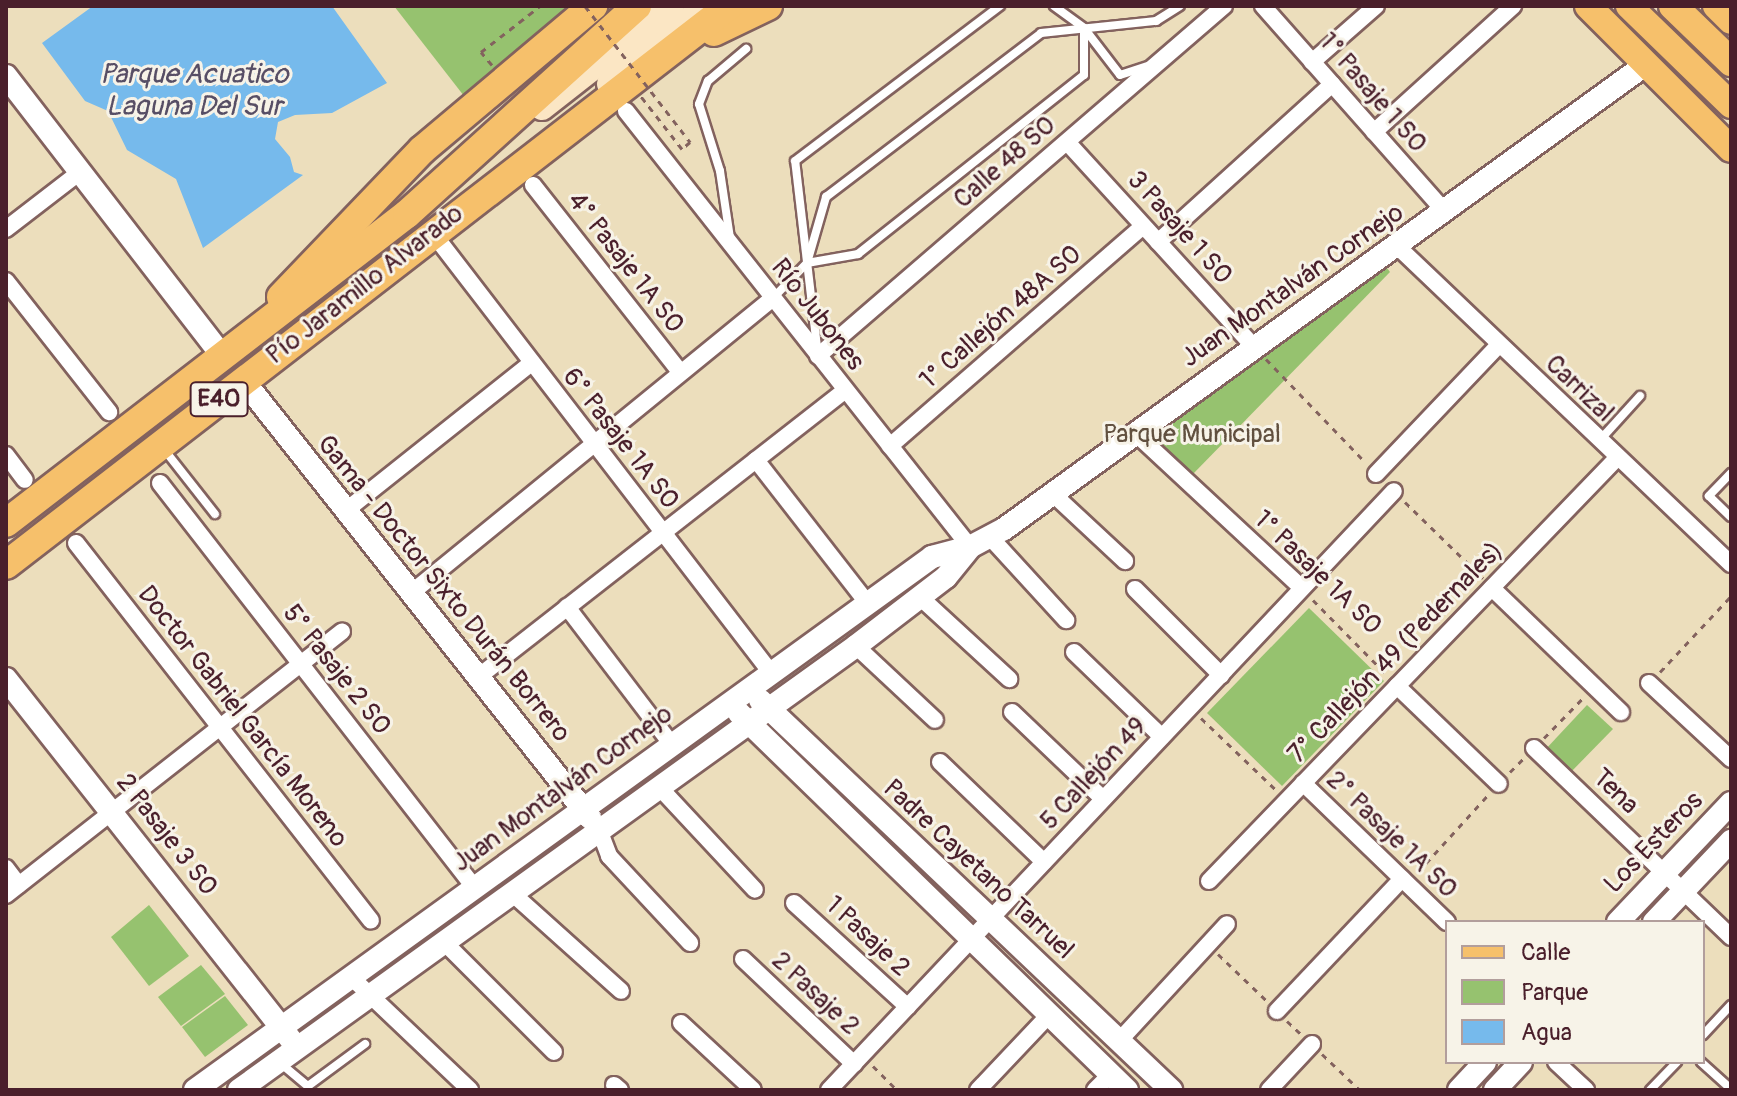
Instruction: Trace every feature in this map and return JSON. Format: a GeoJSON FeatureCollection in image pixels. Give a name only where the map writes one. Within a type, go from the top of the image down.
{"type":"FeatureCollection","features":[{"type":"Feature","properties":{"kind":"highway"},"geometry":{"type":"LineString","coordinates":[[231,352],[350,220],[422,150],[593,6]]}},
{"type":"Feature","properties":{"kind":"highway","name":"Pío Jaramillo Alvarado"},"geometry":{"type":"LineString","coordinates":[[6,523],[407,214],[637,6]]}},
{"type":"Feature","properties":{"kind":"highway"},"geometry":{"type":"LineString","coordinates":[[618,102],[729,6]]}},
{"type":"Feature","properties":{"kind":"highway"},"geometry":{"type":"LineString","coordinates":[[618,102],[768,6]]}},
{"type":"Feature","properties":{"kind":"highway"},"geometry":{"type":"LineString","coordinates":[[1673,6],[1731,62]]}},
{"type":"Feature","properties":{"kind":"highway","name":"Pío Jaramillo Alvarado"},"geometry":{"type":"LineString","coordinates":[[6,565],[534,153],[618,102]]}},
{"type":"Feature","properties":{"kind":"main road"},"geometry":{"type":"LineString","coordinates":[[407,214],[672,6]]}},
{"type":"Feature","properties":{"kind":"main road"},"geometry":{"type":"LineString","coordinates":[[534,153],[638,58],[705,6]]}},
{"type":"Feature","properties":{"kind":"main road"},"geometry":{"type":"LineString","coordinates":[[1588,6],[1731,149]]}},
{"type":"Feature","properties":{"kind":"main road"},"geometry":{"type":"LineString","coordinates":[[1629,6],[1731,105]]}},
{"type":"Feature","properties":{"kind":"main road"},"geometry":{"type":"LineString","coordinates":[[1716,6],[1731,21]]}},
{"type":"Feature","properties":{"kind":"street","name":"Calle 48 SO"},"geometry":{"type":"LineString","coordinates":[[818,356],[1224,6]]}},
{"type":"Feature","properties":{"kind":"street","name":"1° Pasaje 1 SO"},"geometry":{"type":"LineString","coordinates":[[1263,6],[1445,212]]}},
{"type":"Feature","properties":{"kind":"street"},"geometry":{"type":"LineString","coordinates":[[1312,62],[1376,6]]}},
{"type":"Feature","properties":{"kind":"street"},"geometry":{"type":"LineString","coordinates":[[1374,132],[1513,6]]}},
{"type":"Feature","properties":{"kind":"street","name":"Juan Montalván Cornejo"},"geometry":{"type":"LineString","coordinates":[[239,1090],[921,598],[980,542],[1445,212],[1645,65]]}},
{"type":"Feature","properties":{"kind":"street"},"geometry":{"type":"LineString","coordinates":[[6,76],[80,172],[231,352]]}},
{"type":"Feature","properties":{"kind":"street"},"geometry":{"type":"LineString","coordinates":[[1158,242],[1332,84]]}},
{"type":"Feature","properties":{"kind":"street","name":"Río Jubones"},"geometry":{"type":"LineString","coordinates":[[618,102],[890,446],[980,542],[1066,620]]}},
{"type":"Feature","properties":{"kind":"street","name":"3 Pasaje 1 SO"},"geometry":{"type":"LineString","coordinates":[[1067,142],[1255,348]]}},
{"type":"Feature","properties":{"kind":"street"},"geometry":{"type":"LineString","coordinates":[[6,229],[80,172]]}},
{"type":"Feature","properties":{"kind":"street","name":"4° Pasaje 1A SO"},"geometry":{"type":"LineString","coordinates":[[533,185],[680,372]]}},
{"type":"Feature","properties":{"kind":"street","name":"1° Callejón 48A SO"},"geometry":{"type":"LineString","coordinates":[[890,446],[1143,226]]}},
{"type":"Feature","properties":{"kind":"street","name":"6° Pasaje 1A SO"},"geometry":{"type":"LineString","coordinates":[[432,232],[772,674]]}},
{"type":"Feature","properties":{"kind":"street","name":"Carrizal"},"geometry":{"type":"LineString","coordinates":[[1397,246],[1731,564]]}},
{"type":"Feature","properties":{"kind":"street"},"geometry":{"type":"LineString","coordinates":[[6,281],[109,412]]}},
{"type":"Feature","properties":{"kind":"street"},"geometry":{"type":"LineString","coordinates":[[410,594],[773,298]]}},
{"type":"Feature","properties":{"kind":"street"},"geometry":{"type":"LineString","coordinates":[[1376,474],[1499,345]]}},
{"type":"Feature","properties":{"kind":"street"},"geometry":{"type":"LineString","coordinates":[[344,512],[531,363]]}},
{"type":"Feature","properties":{"kind":"street","name":"Gama - Doctor Sixto Durán Borrero"},"geometry":{"type":"LineString","coordinates":[[243,380],[344,512],[600,832]]}},
{"type":"Feature","properties":{"kind":"street"},"geometry":{"type":"LineString","coordinates":[[477,678],[845,391]]}},
{"type":"Feature","properties":{"kind":"street","name":"1° Pasaje 1A SO"},"geometry":{"type":"LineString","coordinates":[[1134,432],[1302,588]]}},
{"type":"Feature","properties":{"kind":"street"},"geometry":{"type":"LineString","coordinates":[[6,455],[25,480]]}},
{"type":"Feature","properties":{"kind":"street","name":"7° Callejón 49 (Pedernales)"},"geometry":{"type":"LineString","coordinates":[[1209,881],[1617,458]]}},
{"type":"Feature","properties":{"kind":"street"},"geometry":{"type":"LineString","coordinates":[[756,460],[868,604]]}},
{"type":"Feature","properties":{"kind":"street","name":"5° Pasaje 2 SO"},"geometry":{"type":"LineString","coordinates":[[160,483],[474,887]]}},
{"type":"Feature","properties":{"kind":"street","name":"5 Callejón 49"},"geometry":{"type":"LineString","coordinates":[[829,1090],[1394,491]]}},
{"type":"Feature","properties":{"kind":"street"},"geometry":{"type":"LineString","coordinates":[[1052,493],[1125,561]]}},
{"type":"Feature","properties":{"kind":"street","name":"Juan Montalván Cornejo"},"geometry":{"type":"LineString","coordinates":[[195,1090],[932,557],[980,542]]}},
{"type":"Feature","properties":{"kind":"street","name":"Doctor Gabriel García Moreno"},"geometry":{"type":"LineString","coordinates":[[76,543],[371,920]]}},
{"type":"Feature","properties":{"kind":"street"},"geometry":{"type":"LineString","coordinates":[[1492,588],[1621,712]]}},
{"type":"Feature","properties":{"kind":"street"},"geometry":{"type":"LineString","coordinates":[[1135,589],[1221,675]]}},
{"type":"Feature","properties":{"kind":"street"},"geometry":{"type":"LineString","coordinates":[[921,598],[1009,679]]}},
{"type":"Feature","properties":{"kind":"street"},"geometry":{"type":"LineString","coordinates":[[567,607],[672,745]]}},
{"type":"Feature","properties":{"kind":"street"},"geometry":{"type":"LineString","coordinates":[[6,868],[12,890],[342,632]]}},
{"type":"Feature","properties":{"kind":"street"},"geometry":{"type":"LineString","coordinates":[[856,646],[935,720]]}},
{"type":"Feature","properties":{"kind":"street"},"geometry":{"type":"LineString","coordinates":[[1074,652],[1162,737]]}},
{"type":"Feature","properties":{"kind":"street","name":"2 Pasaje 3 SO"},"geometry":{"type":"LineString","coordinates":[[6,679],[298,1048]]}},
{"type":"Feature","properties":{"kind":"street"},"geometry":{"type":"LineString","coordinates":[[1649,683],[1731,759]]}},
{"type":"Feature","properties":{"kind":"street"},"geometry":{"type":"LineString","coordinates":[[1397,686],[1499,784]]}},
{"type":"Feature","properties":{"kind":"street","name":"Padre Cayetano Tarruel"},"geometry":{"type":"LineString","coordinates":[[751,688],[759,717],[1049,1015],[1111,1085]]}},
{"type":"Feature","properties":{"kind":"street","name":"Padre Cayetano Tarruel"},"geometry":{"type":"LineString","coordinates":[[730,704],[759,717],[990,920],[1171,1090]]}},
{"type":"Feature","properties":{"kind":"street"},"geometry":{"type":"LineString","coordinates":[[1012,712],[1103,799]]}},
{"type":"Feature","properties":{"kind":"street","name":"Tena"},"geometry":{"type":"LineString","coordinates":[[1534,748],[1731,937]]}},
{"type":"Feature","properties":{"kind":"street"},"geometry":{"type":"LineString","coordinates":[[940,762],[1044,862]]}},
{"type":"Feature","properties":{"kind":"street","name":"2° Pasaje 1A SO"},"geometry":{"type":"LineString","coordinates":[[1303,783],[1445,920]]}},
{"type":"Feature","properties":{"kind":"street"},"geometry":{"type":"LineString","coordinates":[[660,788],[755,890]]}},
{"type":"Feature","properties":{"kind":"street","name":"Los Esteros"},"geometry":{"type":"LineString","coordinates":[[1620,920],[1731,803]]}},
{"type":"Feature","properties":{"kind":"street"},"geometry":{"type":"LineString","coordinates":[[600,832],[609,856],[690,943]]}},
{"type":"Feature","properties":{"kind":"street","name":"Los Esteros"},"geometry":{"type":"LineString","coordinates":[[1656,920],[1731,841]]}},
{"type":"Feature","properties":{"kind":"street"},"geometry":{"type":"LineString","coordinates":[[1277,1011],[1402,879]]}},
{"type":"Feature","properties":{"kind":"street"},"geometry":{"type":"LineString","coordinates":[[513,894],[621,991]]}},
{"type":"Feature","properties":{"kind":"street","name":"1 Pasaje 2"},"geometry":{"type":"LineString","coordinates":[[794,903],[908,1007]]}},
{"type":"Feature","properties":{"kind":"street"},"geometry":{"type":"LineString","coordinates":[[1119,1041],[1227,924]]}},
{"type":"Feature","properties":{"kind":"street"},"geometry":{"type":"LineString","coordinates":[[445,943],[554,1052]]}},
{"type":"Feature","properties":{"kind":"street","name":"2 Pasaje 2"},"geometry":{"type":"LineString","coordinates":[[743,959],[858,1060]]}},
{"type":"Feature","properties":{"kind":"street"},"geometry":{"type":"LineString","coordinates":[[351,977],[469,1090]]}},
{"type":"Feature","properties":{"kind":"street"},"geometry":{"type":"LineString","coordinates":[[978,1090],[1049,1015]]}},
{"type":"Feature","properties":{"kind":"street"},"geometry":{"type":"LineString","coordinates":[[681,1023],[753,1090]]}},
{"type":"Feature","properties":{"kind":"street"},"geometry":{"type":"LineString","coordinates":[[1269,1090],[1312,1044]]}},
{"type":"Feature","properties":{"kind":"street"},"geometry":{"type":"LineString","coordinates":[[1459,1090],[1483,1064]]}},
{"type":"Feature","properties":{"kind":"street"},"geometry":{"type":"LineString","coordinates":[[1495,1090],[1519,1064]]}},
{"type":"Feature","properties":{"kind":"street"},"geometry":{"type":"LineString","coordinates":[[1558,1064],[1586,1090]]}},
{"type":"Feature","properties":{"kind":"lane"},"geometry":{"type":"LineString","coordinates":[[818,356],[795,161],[1000,6]]}},
{"type":"Feature","properties":{"kind":"lane"},"geometry":{"type":"LineString","coordinates":[[1054,6],[1084,28],[1120,75],[1152,65]]}},
{"type":"Feature","properties":{"kind":"lane"},"geometry":{"type":"LineString","coordinates":[[773,298],[807,263],[826,197],[1041,33],[1156,21],[1180,6]]}},
{"type":"Feature","properties":{"kind":"lane"},"geometry":{"type":"LineString","coordinates":[[1571,6],[1645,65]]}},
{"type":"Feature","properties":{"kind":"lane"},"geometry":{"type":"LineString","coordinates":[[807,263],[858,254],[1084,75],[1084,28]]}},
{"type":"Feature","properties":{"kind":"lane"},"geometry":{"type":"LineString","coordinates":[[730,243],[720,171],[699,104],[708,81],[746,49]]}},
{"type":"Feature","properties":{"kind":"lane"},"geometry":{"type":"LineString","coordinates":[[1599,441],[1640,396]]}},
{"type":"Feature","properties":{"kind":"lane"},"geometry":{"type":"LineString","coordinates":[[161,445],[215,514]]}},
{"type":"Feature","properties":{"kind":"lane"},"geometry":{"type":"LineString","coordinates":[[1731,473],[1709,496],[1731,517]]}},
{"type":"Feature","properties":{"kind":"lane"},"geometry":{"type":"LineString","coordinates":[[1705,1033],[1731,1005]]}},
{"type":"Feature","properties":{"kind":"lane"},"geometry":{"type":"LineString","coordinates":[[278,1062],[308,1086],[365,1044]]}},
{"type":"Feature","properties":{"kind":"lane"},"geometry":{"type":"LineString","coordinates":[[1650,1090],[1675,1064]]}},
{"type":"Feature","properties":{"kind":"lane"},"geometry":{"type":"LineString","coordinates":[[1703,1064],[1731,1089]]}},
{"type":"Feature","properties":{"kind":"path"},"geometry":{"type":"LineString","coordinates":[[504,58],[493,67],[481,52],[540,6]]}},
{"type":"Feature","properties":{"kind":"path"},"geometry":{"type":"LineString","coordinates":[[585,6],[690,142],[682,149],[640,95]]}},
{"type":"Feature","properties":{"kind":"path","name":"1° Pasaje 1A SO"},"geometry":{"type":"LineString","coordinates":[[1302,588],[1397,686]]}},
{"type":"Feature","properties":{"kind":"path"},"geometry":{"type":"LineString","coordinates":[[1649,683],[1731,596]]}},
{"type":"Feature","properties":{"kind":"path"},"geometry":{"type":"LineString","coordinates":[[1190,707],[1287,800]]}},
{"type":"Feature","properties":{"kind":"path"},"geometry":{"type":"LineString","coordinates":[[858,1060],[897,1090]]}},
{"type":"Feature","properties":{"kind":"green space"},"geometry":{"type":"Polygon","coordinates":[[[394,6],[571,6],[464,96],[394,6]]]}},
{"type":"Feature","properties":{"kind":"green space","name":"Parque Municipal"},"geometry":{"type":"Polygon","coordinates":[[[1387,268],[1390,272],[1193,474],[1145,434],[1387,268]]]}},
{"type":"Feature","properties":{"kind":"green space"},"geometry":{"type":"Polygon","coordinates":[[[1309,608],[1384,681],[1282,786],[1207,713],[1309,608]]]}},
{"type":"Feature","properties":{"kind":"green space"},"geometry":{"type":"Polygon","coordinates":[[[1587,705],[1613,729],[1569,774],[1544,751],[1587,705]]]}},
{"type":"Feature","properties":{"kind":"green space"},"geometry":{"type":"Polygon","coordinates":[[[149,905],[189,956],[149,986],[111,937],[149,905]]]}},
{"type":"Feature","properties":{"kind":"green space"},"geometry":{"type":"Polygon","coordinates":[[[201,965],[225,994],[181,1026],[158,997],[201,965]]]}},
{"type":"Feature","properties":{"kind":"green space"},"geometry":{"type":"Polygon","coordinates":[[[225,996],[248,1025],[205,1057],[182,1027],[225,996]]]}},
{"type":"Feature","properties":{"kind":"water","name":"Parque Acuatico Laguna Del Sur"},"geometry":{"type":"Polygon","coordinates":[[[93,6],[332,6],[387,83],[332,113],[295,115],[278,122],[275,139],[290,157],[294,172],[303,175],[203,248],[176,179],[127,150],[108,111],[85,101],[42,43],[93,6]]]}}]}
